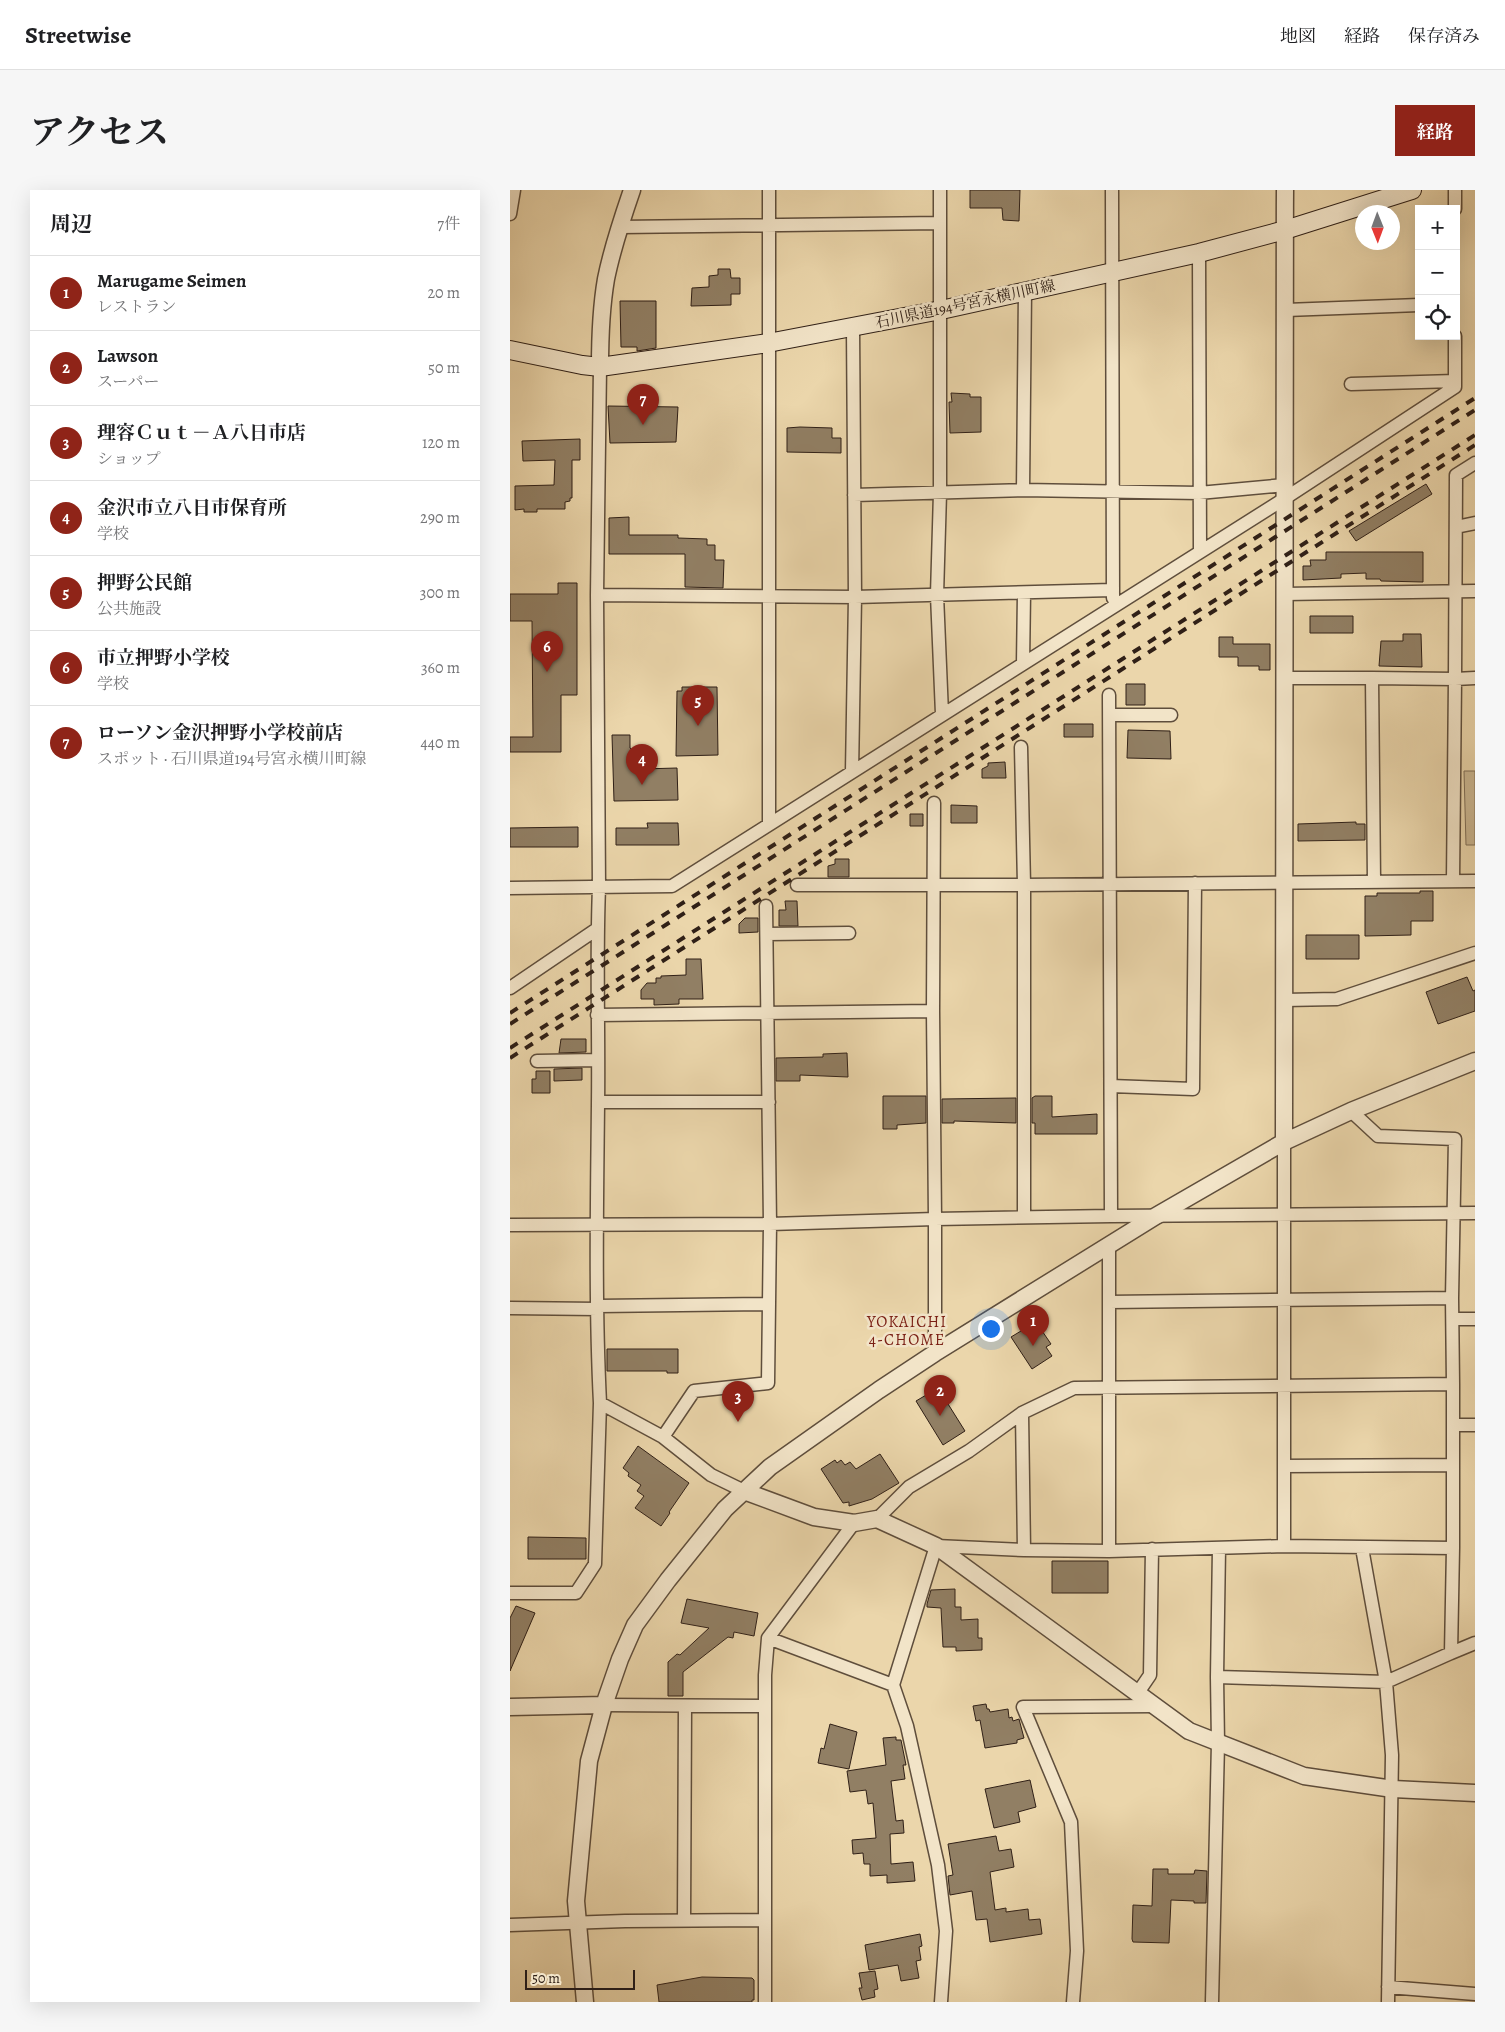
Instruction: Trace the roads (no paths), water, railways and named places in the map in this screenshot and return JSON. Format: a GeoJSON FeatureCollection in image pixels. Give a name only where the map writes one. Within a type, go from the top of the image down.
{"type":"FeatureCollection","features":[{"type":"Feature","properties":{"kind":"main road","name":"石川県道194号宮永横川町線"},"geometry":{"type":"LineString","coordinates":[[510,350],[600,367],[768,343],[941,310],[1199,253],[1285,230],[1376,196],[1412,190]]}},
{"type":"Feature","properties":{"kind":"street"},"geometry":{"type":"LineString","coordinates":[[510,214],[514,190]]}},
{"type":"Feature","properties":{"kind":"street"},"geometry":{"type":"LineString","coordinates":[[510,1593],[576,1592],[595,1564],[600,1403],[596,1224],[599,888],[597,595],[600,367],[602,315],[606,278],[632,190]]}},
{"type":"Feature","properties":{"kind":"street"},"geometry":{"type":"LineString","coordinates":[[769,190],[769,824]]}},
{"type":"Feature","properties":{"kind":"street"},"geometry":{"type":"LineString","coordinates":[[940,190],[940,493],[937,595],[942,714]]}},
{"type":"Feature","properties":{"kind":"street"},"geometry":{"type":"LineString","coordinates":[[1112,190],[1112,590],[1114,605]]}},
{"type":"Feature","properties":{"kind":"street"},"geometry":{"type":"LineString","coordinates":[[1284,1546],[1285,190]]}},
{"type":"Feature","properties":{"kind":"street"},"geometry":{"type":"LineString","coordinates":[[1455,190],[1455,205]]}},
{"type":"Feature","properties":{"kind":"street"},"geometry":{"type":"LineString","coordinates":[[620,227],[940,223]]}},
{"type":"Feature","properties":{"kind":"street"},"geometry":{"type":"LineString","coordinates":[[1199,253],[1200,551]]}},
{"type":"Feature","properties":{"kind":"street"},"geometry":{"type":"LineString","coordinates":[[1023,490],[1025,290]]}},
{"type":"Feature","properties":{"kind":"street"},"geometry":{"type":"LineString","coordinates":[[1286,310],[1415,305]]}},
{"type":"Feature","properties":{"kind":"street"},"geometry":{"type":"LineString","coordinates":[[852,328],[855,597],[852,772]]}},
{"type":"Feature","properties":{"kind":"street"},"geometry":{"type":"LineString","coordinates":[[510,888],[672,886],[1200,551],[1284,492],[1455,387],[1455,340]]}},
{"type":"Feature","properties":{"kind":"street"},"geometry":{"type":"LineString","coordinates":[[1351,384],[1455,381]]}},
{"type":"Feature","properties":{"kind":"street"},"geometry":{"type":"LineString","coordinates":[[1453,881],[1456,474],[1475,464]]}},
{"type":"Feature","properties":{"kind":"street"},"geometry":{"type":"LineString","coordinates":[[854,495],[1023,490],[1112,490],[1199,493],[1284,492]]}},
{"type":"Feature","properties":{"kind":"street"},"geometry":{"type":"LineString","coordinates":[[1456,527],[1475,523]]}},
{"type":"Feature","properties":{"kind":"street"},"geometry":{"type":"LineString","coordinates":[[597,595],[855,597],[1112,590]]}},
{"type":"Feature","properties":{"kind":"street"},"geometry":{"type":"LineString","coordinates":[[1284,594],[1475,591]]}},
{"type":"Feature","properties":{"kind":"street"},"geometry":{"type":"LineString","coordinates":[[1023,664],[1024,593]]}},
{"type":"Feature","properties":{"kind":"street"},"geometry":{"type":"LineString","coordinates":[[1284,678],[1475,678]]}},
{"type":"Feature","properties":{"kind":"street"},"geometry":{"type":"LineString","coordinates":[[1372,678],[1374,881]]}},
{"type":"Feature","properties":{"kind":"street"},"geometry":{"type":"LineString","coordinates":[[1109,695],[1111,1216]]}},
{"type":"Feature","properties":{"kind":"street"},"geometry":{"type":"LineString","coordinates":[[1109,715],[1171,715]]}},
{"type":"Feature","properties":{"kind":"street"},"geometry":{"type":"LineString","coordinates":[[1021,747],[1024,885],[1024,1217]]}},
{"type":"Feature","properties":{"kind":"street"},"geometry":{"type":"LineString","coordinates":[[934,802],[935,1353]]}},
{"type":"Feature","properties":{"kind":"street"},"geometry":{"type":"LineString","coordinates":[[797,885],[1110,886],[1196,883],[1475,881]]}},
{"type":"Feature","properties":{"kind":"street"},"geometry":{"type":"LineString","coordinates":[[1111,1086],[1193,1089],[1196,883]]}},
{"type":"Feature","properties":{"kind":"street"},"geometry":{"type":"LineString","coordinates":[[663,1437],[694,1391],[768,1383],[770,1224],[766,906]]}},
{"type":"Feature","properties":{"kind":"street"},"geometry":{"type":"LineString","coordinates":[[510,988],[598,929]]}},
{"type":"Feature","properties":{"kind":"street"},"geometry":{"type":"LineString","coordinates":[[767,934],[849,933]]}},
{"type":"Feature","properties":{"kind":"street"},"geometry":{"type":"LineString","coordinates":[[1284,1000],[1336,999],[1475,953]]}},
{"type":"Feature","properties":{"kind":"street"},"geometry":{"type":"LineString","coordinates":[[597,1015],[934,1011]]}},
{"type":"Feature","properties":{"kind":"street"},"geometry":{"type":"LineString","coordinates":[[537,1061],[598,1060]]}},
{"type":"Feature","properties":{"kind":"street"},"geometry":{"type":"LineString","coordinates":[[585,2002],[577,1923],[577,1876],[589,1761],[604,1705],[620,1659],[635,1625],[668,1580],[725,1509],[770,1467],[817,1432],[935,1353],[1156,1216],[1284,1142],[1351,1111],[1475,1061]]}},
{"type":"Feature","properties":{"kind":"street"},"geometry":{"type":"LineString","coordinates":[[598,1102],[769,1102]]}},
{"type":"Feature","properties":{"kind":"street"},"geometry":{"type":"LineString","coordinates":[[1351,1111],[1378,1136],[1455,1139],[1452,1298],[1454,1465],[1451,1652]]}},
{"type":"Feature","properties":{"kind":"street"},"geometry":{"type":"LineString","coordinates":[[510,1225],[770,1224],[1024,1217],[1475,1213]]}},
{"type":"Feature","properties":{"kind":"street"},"geometry":{"type":"LineString","coordinates":[[1108,1246],[1109,1551]]}},
{"type":"Feature","properties":{"kind":"street"},"geometry":{"type":"LineString","coordinates":[[1109,1302],[1452,1298]]}},
{"type":"Feature","properties":{"kind":"street"},"geometry":{"type":"LineString","coordinates":[[510,1308],[769,1304]]}},
{"type":"Feature","properties":{"kind":"street"},"geometry":{"type":"LineString","coordinates":[[1452,1319],[1475,1319]]}},
{"type":"Feature","properties":{"kind":"street"},"geometry":{"type":"LineString","coordinates":[[600,1403],[663,1437],[711,1475],[744,1491],[814,1518],[854,1523],[877,1519],[909,1488],[969,1451],[1022,1413],[1074,1388],[1453,1384]]}},
{"type":"Feature","properties":{"kind":"street"},"geometry":{"type":"LineString","coordinates":[[1022,1413],[1024,1550]]}},
{"type":"Feature","properties":{"kind":"street"},"geometry":{"type":"LineString","coordinates":[[1453,1425],[1475,1425]]}},
{"type":"Feature","properties":{"kind":"street"},"geometry":{"type":"LineString","coordinates":[[1284,1466],[1454,1465]]}},
{"type":"Feature","properties":{"kind":"street"},"geometry":{"type":"LineString","coordinates":[[877,1519],[936,1546],[1189,1731],[1304,1776],[1393,1789],[1475,1793]]}},
{"type":"Feature","properties":{"kind":"street"},"geometry":{"type":"LineString","coordinates":[[765,2002],[765,1675],[768,1638],[854,1523]]}},
{"type":"Feature","properties":{"kind":"street"},"geometry":{"type":"LineString","coordinates":[[936,1546],[1109,1551],[1284,1546],[1453,1548]]}},
{"type":"Feature","properties":{"kind":"street"},"geometry":{"type":"LineString","coordinates":[[936,1546],[893,1685],[906,1726],[938,1865],[946,1931],[941,2002]]}},
{"type":"Feature","properties":{"kind":"street"},"geometry":{"type":"LineString","coordinates":[[1212,2002],[1220,1548]]}},
{"type":"Feature","properties":{"kind":"street"},"geometry":{"type":"LineString","coordinates":[[1362,1548],[1386,1682],[1392,1755],[1393,1789],[1388,2002]]}},
{"type":"Feature","properties":{"kind":"street"},"geometry":{"type":"LineString","coordinates":[[1137,1694],[1150,1675],[1152,1550]]}},
{"type":"Feature","properties":{"kind":"street"},"geometry":{"type":"LineString","coordinates":[[768,1638],[893,1685]]}},
{"type":"Feature","properties":{"kind":"street"},"geometry":{"type":"LineString","coordinates":[[1217,1677],[1386,1682],[1475,1643]]}},
{"type":"Feature","properties":{"kind":"street"},"geometry":{"type":"LineString","coordinates":[[510,1707],[604,1705],[765,1706]]}},
{"type":"Feature","properties":{"kind":"street"},"geometry":{"type":"LineString","coordinates":[[684,1921],[685,1706]]}},
{"type":"Feature","properties":{"kind":"street"},"geometry":{"type":"LineString","coordinates":[[1073,2002],[1078,1951],[1071,1822],[1023,1707],[1153,1706]]}},
{"type":"Feature","properties":{"kind":"street"},"geometry":{"type":"LineString","coordinates":[[510,1925],[764,1920]]}},
{"type":"Feature","properties":{"kind":"street"},"geometry":{"type":"LineString","coordinates":[[1388,1987],[1475,1994]]}},
{"type":"Feature","properties":{"kind":"railway"},"geometry":{"type":"LineString","coordinates":[[510,1013],[1475,398]]}},
{"type":"Feature","properties":{"kind":"railway"},"geometry":{"type":"LineString","coordinates":[[510,1024],[1475,410]]}},
{"type":"Feature","properties":{"kind":"railway"},"geometry":{"type":"LineString","coordinates":[[510,1048],[1475,435]]}},
{"type":"Feature","properties":{"kind":"railway"},"geometry":{"type":"LineString","coordinates":[[510,1058],[1475,445]]}},
{"type":"Feature","properties":{"kind":"place","name":"ローソン金沢押野小学校前店"},"geometry":{"type":"Point","coordinates":[643,425]}},
{"type":"Feature","properties":{"kind":"place","name":"市立押野小学校"},"geometry":{"type":"Point","coordinates":[547,672]}},
{"type":"Feature","properties":{"kind":"place","name":"押野公民館"},"geometry":{"type":"Point","coordinates":[698,726]}},
{"type":"Feature","properties":{"kind":"place","name":"金沢市立八日市保育所"},"geometry":{"type":"Point","coordinates":[642,785]}},
{"type":"Feature","properties":{"kind":"place","name":"Marugame Seimen"},"geometry":{"type":"Point","coordinates":[1033,1346]}},
{"type":"Feature","properties":{"kind":"place","name":"Lawson"},"geometry":{"type":"Point","coordinates":[940,1416]}},
{"type":"Feature","properties":{"kind":"place","name":"理容Ｃｕｔ－Ａ八日市店"},"geometry":{"type":"Point","coordinates":[738,1422]}},
{"type":"Feature","properties":{"kind":"district","name":"YOKAICHI 4-CHOME"},"geometry":{"type":"Point","coordinates":[907,1330]}}]}
